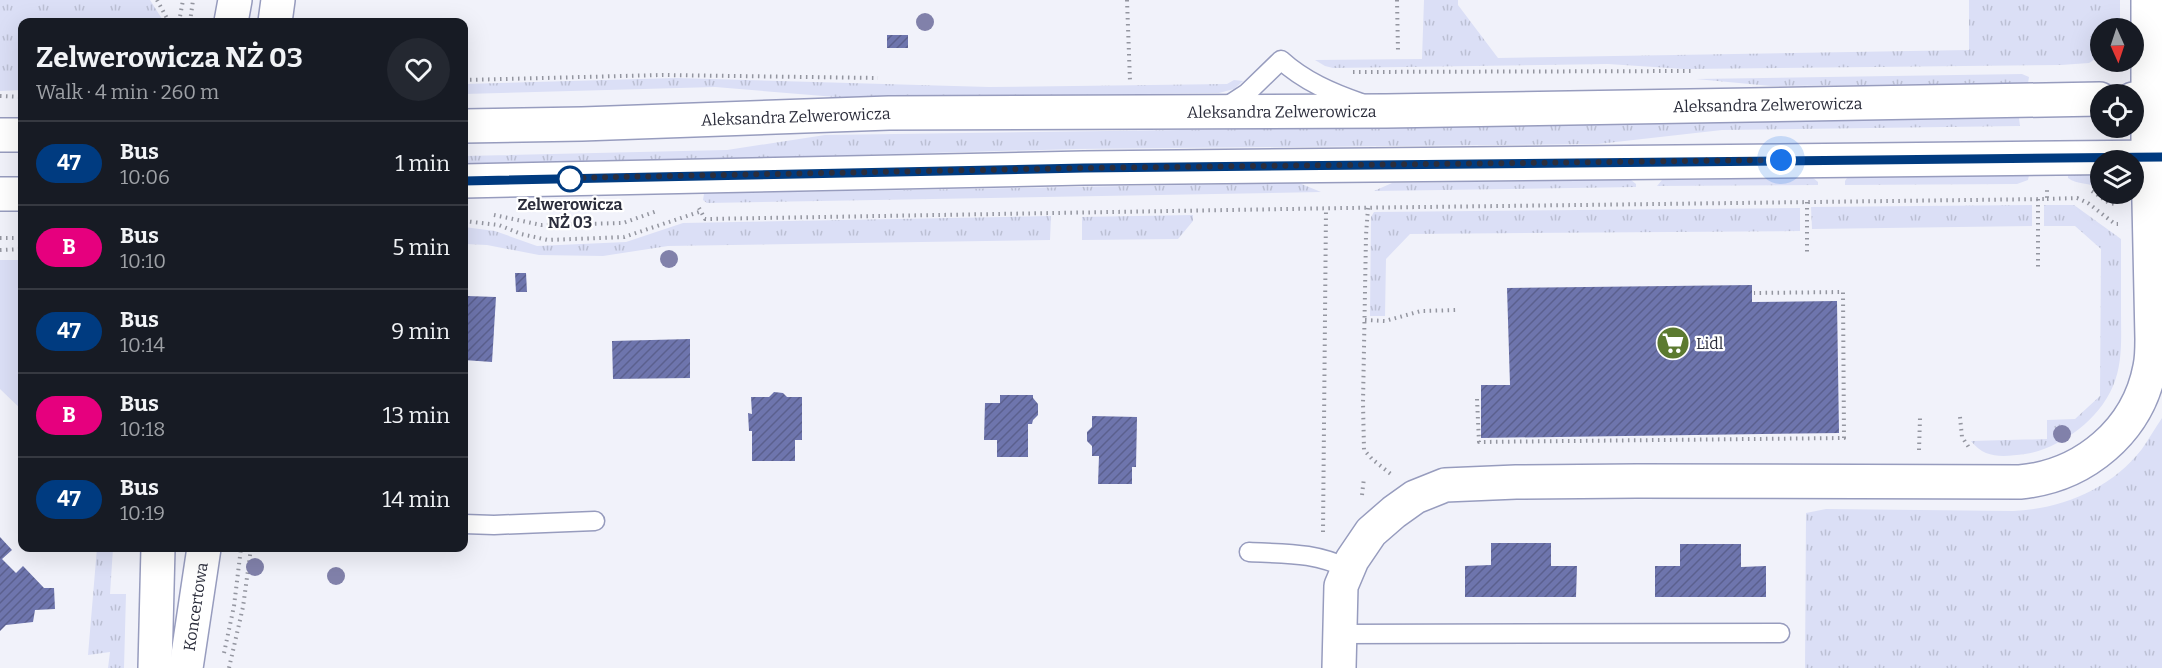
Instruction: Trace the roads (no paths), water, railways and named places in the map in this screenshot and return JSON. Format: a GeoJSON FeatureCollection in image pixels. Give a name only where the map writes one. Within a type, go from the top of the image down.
{"type":"FeatureCollection","features":[{"type":"Feature","properties":{"kind":"street"},"geometry":{"type":"LineString","coordinates":[[232,18],[235,0]]}},
{"type":"Feature","properties":{"kind":"street"},"geometry":{"type":"LineString","coordinates":[[276,18],[278,0]]}},
{"type":"Feature","properties":{"kind":"street"},"geometry":{"type":"LineString","coordinates":[[1339,668],[1339,634],[1345,578],[1352,560],[1371,532],[1394,512],[1415,498],[1445,485],[1626,481],[2020,482],[2062,473],[2084,462],[2103,448],[2120,430],[2144,390],[2151,366],[2149,214],[2155,157],[2148,98],[2148,0]]}},
{"type":"Feature","properties":{"kind":"street","name":"Aleksandra Zelwerowicza"},"geometry":{"type":"LineString","coordinates":[[468,126],[594,124],[890,113],[1386,111],[2090,99]]}},
{"type":"Feature","properties":{"kind":"street"},"geometry":{"type":"LineString","coordinates":[[0,135],[18,135]]}},
{"type":"Feature","properties":{"kind":"street"},"geometry":{"type":"LineString","coordinates":[[468,181],[1084,168],[2155,157]]}},
{"type":"Feature","properties":{"kind":"street"},"geometry":{"type":"LineString","coordinates":[[0,194],[18,194]]}},
{"type":"Feature","properties":{"kind":"street","name":"Koncertowa"},"geometry":{"type":"LineString","coordinates":[[155,668],[158,552]]}},
{"type":"Feature","properties":{"kind":"street","name":"Koncertowa"},"geometry":{"type":"LineString","coordinates":[[186,668],[203,552]]}},
{"type":"Feature","properties":{"kind":"lane"},"geometry":{"type":"LineString","coordinates":[[1217,112],[1247,93],[1281,60],[1301,77],[1328,90],[1386,111]]}},
{"type":"Feature","properties":{"kind":"lane"},"geometry":{"type":"LineString","coordinates":[[468,524],[595,521]]}},
{"type":"Feature","properties":{"kind":"lane"},"geometry":{"type":"LineString","coordinates":[[1249,552],[1303,554],[1329,559],[1345,578]]}},
{"type":"Feature","properties":{"kind":"lane"},"geometry":{"type":"LineString","coordinates":[[1339,634],[1780,633]]}},
{"type":"Feature","properties":{"kind":"place","name":"Zelwerowicza NŻ 03"},"geometry":{"type":"Point","coordinates":[570,179]}},
{"type":"Feature","properties":{"kind":"place","name":"Lidl"},"geometry":{"type":"Point","coordinates":[1673,343]}}]}
